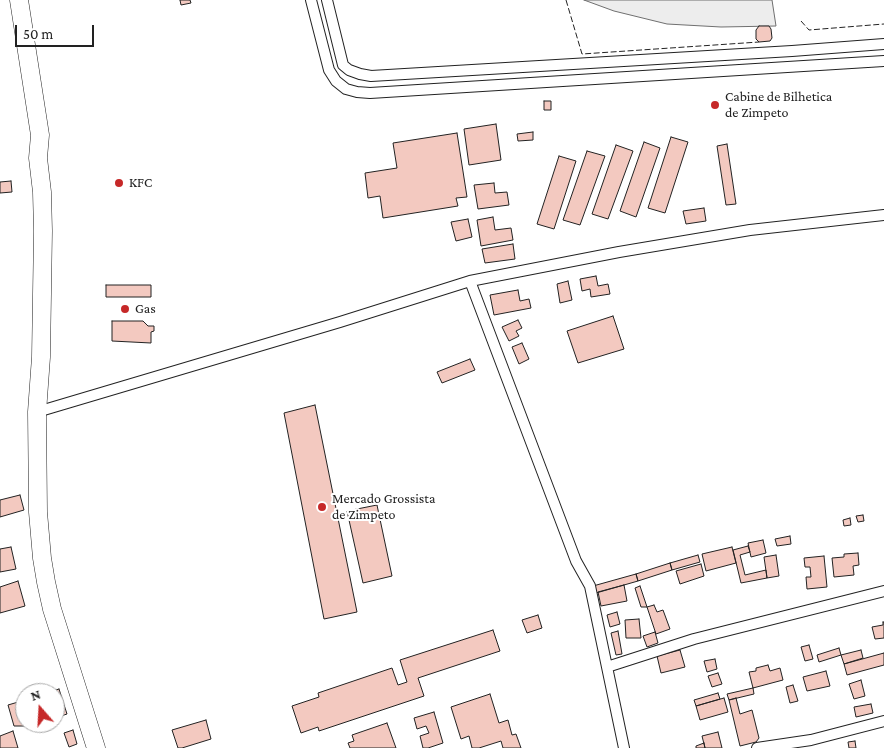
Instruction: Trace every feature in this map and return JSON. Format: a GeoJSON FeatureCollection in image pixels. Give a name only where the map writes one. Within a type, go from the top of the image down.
{"type":"FeatureCollection","features":[{"type":"Feature","properties":{"kind":"highway"},"geometry":{"type":"LineString","coordinates":[[19,0],[40,136],[38,158],[42,192],[43,232],[37,412],[38,512],[42,558],[52,609],[96,748]]}},
{"type":"Feature","properties":{"kind":"street"},"geometry":{"type":"LineString","coordinates":[[311,0],[329,70],[336,81],[346,89],[357,92],[370,93],[884,61]]}},
{"type":"Feature","properties":{"kind":"street"},"geometry":{"type":"LineString","coordinates":[[328,0],[343,65],[349,70],[371,76],[884,44]]}},
{"type":"Feature","properties":{"kind":"street"},"geometry":{"type":"LineString","coordinates":[[37,412],[470,282],[618,252],[750,230],[884,215]]}},
{"type":"Feature","properties":{"kind":"street"},"geometry":{"type":"LineString","coordinates":[[470,282],[576,561],[590,586],[624,748]]}},
{"type":"Feature","properties":{"kind":"street"},"geometry":{"type":"LineString","coordinates":[[607,667],[694,639],[884,591]]}},
{"type":"Feature","properties":{"kind":"street"},"geometry":{"type":"LineString","coordinates":[[757,748],[812,744],[884,720]]}},
{"type":"Feature","properties":{"kind":"shaded area"},"geometry":{"type":"Polygon","coordinates":[[[584,0],[772,0],[776,26],[721,27],[667,24],[614,11],[584,0]]]}},
{"type":"Feature","properties":{"kind":"building"},"geometry":{"type":"Polygon","coordinates":[[[180,0],[190,0],[191,3],[181,5],[180,0]]]}},
{"type":"Feature","properties":{"kind":"building"},"geometry":{"type":"Polygon","coordinates":[[[759,26],[769,26],[772,38],[770,41],[759,42],[756,39],[756,30],[759,26]]]}},
{"type":"Feature","properties":{"kind":"building"},"geometry":{"type":"Polygon","coordinates":[[[544,101],[551,101],[551,110],[544,110],[544,101]]]}},
{"type":"Feature","properties":{"kind":"building"},"geometry":{"type":"Polygon","coordinates":[[[718,101],[718,107],[712,108],[712,102],[718,101]]]}},
{"type":"Feature","properties":{"kind":"building"},"geometry":{"type":"Polygon","coordinates":[[[496,124],[501,160],[469,165],[464,129],[496,124]]]}},
{"type":"Feature","properties":{"kind":"building"},"geometry":{"type":"Polygon","coordinates":[[[533,132],[533,140],[518,141],[517,134],[533,132]]]}},
{"type":"Feature","properties":{"kind":"building"},"geometry":{"type":"Polygon","coordinates":[[[457,133],[467,197],[456,198],[458,206],[383,218],[380,196],[368,198],[365,173],[397,168],[393,143],[457,133]]]}},
{"type":"Feature","properties":{"kind":"building"},"geometry":{"type":"Polygon","coordinates":[[[671,137],[688,142],[665,213],[648,208],[671,137]]]}},
{"type":"Feature","properties":{"kind":"building"},"geometry":{"type":"Polygon","coordinates":[[[644,142],[660,148],[636,217],[620,211],[644,142]]]}},
{"type":"Feature","properties":{"kind":"building"},"geometry":{"type":"Polygon","coordinates":[[[727,144],[736,204],[726,205],[717,146],[727,144]]]}},
{"type":"Feature","properties":{"kind":"building"},"geometry":{"type":"Polygon","coordinates":[[[616,145],[633,151],[608,219],[592,214],[616,145]]]}},
{"type":"Feature","properties":{"kind":"building"},"geometry":{"type":"Polygon","coordinates":[[[587,151],[605,156],[580,225],[563,220],[587,151]]]}},
{"type":"Feature","properties":{"kind":"building"},"geometry":{"type":"Polygon","coordinates":[[[559,156],[576,161],[554,229],[537,224],[559,156]]]}},
{"type":"Feature","properties":{"kind":"building"},"geometry":{"type":"Polygon","coordinates":[[[11,181],[12,192],[0,193],[0,182],[11,181]]]}},
{"type":"Feature","properties":{"kind":"building"},"geometry":{"type":"Polygon","coordinates":[[[494,183],[495,193],[507,192],[509,205],[478,209],[474,185],[494,183]]]}},
{"type":"Feature","properties":{"kind":"building"},"geometry":{"type":"Polygon","coordinates":[[[704,208],[706,221],[686,224],[683,211],[704,208]]]}},
{"type":"Feature","properties":{"kind":"building"},"geometry":{"type":"Polygon","coordinates":[[[493,217],[495,230],[511,228],[513,240],[481,246],[477,220],[493,217]]]}},
{"type":"Feature","properties":{"kind":"building"},"geometry":{"type":"Polygon","coordinates":[[[468,219],[472,237],[456,241],[451,222],[468,219]]]}},
{"type":"Feature","properties":{"kind":"building"},"geometry":{"type":"Polygon","coordinates":[[[513,244],[515,259],[485,263],[482,249],[513,244]]]}},
{"type":"Feature","properties":{"kind":"building"},"geometry":{"type":"Polygon","coordinates":[[[596,276],[598,286],[608,284],[610,294],[591,297],[590,289],[582,291],[580,279],[596,276]]]}},
{"type":"Feature","properties":{"kind":"building"},"geometry":{"type":"Polygon","coordinates":[[[568,281],[572,300],[560,303],[557,284],[568,281]]]}},
{"type":"Feature","properties":{"kind":"building"},"geometry":{"type":"Polygon","coordinates":[[[106,285],[151,285],[151,297],[106,297],[106,285]]]}},
{"type":"Feature","properties":{"kind":"building"},"geometry":{"type":"Polygon","coordinates":[[[518,290],[520,301],[529,299],[531,308],[494,315],[490,295],[518,290]]]}},
{"type":"Feature","properties":{"kind":"building"},"geometry":{"type":"Polygon","coordinates":[[[613,316],[624,349],[578,363],[567,331],[613,316]]]}},
{"type":"Feature","properties":{"kind":"building"},"geometry":{"type":"Polygon","coordinates":[[[518,320],[522,328],[516,331],[519,336],[509,341],[502,327],[518,320]]]}},
{"type":"Feature","properties":{"kind":"building"},"geometry":{"type":"Polygon","coordinates":[[[112,321],[143,321],[148,326],[154,326],[154,331],[151,332],[151,343],[112,341],[112,321]]]}},
{"type":"Feature","properties":{"kind":"building"},"geometry":{"type":"Polygon","coordinates":[[[522,343],[529,359],[519,364],[512,347],[522,343]]]}},
{"type":"Feature","properties":{"kind":"building"},"geometry":{"type":"Polygon","coordinates":[[[470,359],[475,370],[442,383],[437,372],[470,359]]]}},
{"type":"Feature","properties":{"kind":"building"},"geometry":{"type":"Polygon","coordinates":[[[315,405],[357,612],[324,619],[284,413],[315,405]]]}},
{"type":"Feature","properties":{"kind":"building"},"geometry":{"type":"Polygon","coordinates":[[[20,495],[24,510],[0,517],[0,500],[20,495]]]}},
{"type":"Feature","properties":{"kind":"building"},"geometry":{"type":"Polygon","coordinates":[[[377,505],[392,576],[363,583],[347,511],[377,505]]]}},
{"type":"Feature","properties":{"kind":"building"},"geometry":{"type":"Polygon","coordinates":[[[863,515],[864,521],[858,522],[856,516],[863,515]]]}},
{"type":"Feature","properties":{"kind":"building"},"geometry":{"type":"Polygon","coordinates":[[[850,518],[851,525],[844,526],[843,520],[850,518]]]}},
{"type":"Feature","properties":{"kind":"building"},"geometry":{"type":"Polygon","coordinates":[[[790,536],[791,544],[777,546],[775,539],[790,536]]]}},
{"type":"Feature","properties":{"kind":"building"},"geometry":{"type":"Polygon","coordinates":[[[763,540],[766,553],[751,557],[748,543],[763,540]]]}},
{"type":"Feature","properties":{"kind":"building"},"geometry":{"type":"Polygon","coordinates":[[[748,546],[750,552],[740,555],[745,575],[766,570],[767,578],[741,583],[733,550],[748,546]]]}},
{"type":"Feature","properties":{"kind":"building"},"geometry":{"type":"Polygon","coordinates":[[[11,547],[16,569],[0,572],[0,549],[11,547]]]}},
{"type":"Feature","properties":{"kind":"building"},"geometry":{"type":"Polygon","coordinates":[[[732,547],[736,563],[706,571],[702,554],[732,547]]]}},
{"type":"Feature","properties":{"kind":"building"},"geometry":{"type":"Polygon","coordinates":[[[858,553],[859,565],[853,566],[854,575],[834,577],[832,558],[844,557],[844,554],[858,553]]]}},
{"type":"Feature","properties":{"kind":"building"},"geometry":{"type":"Polygon","coordinates":[[[698,555],[700,562],[672,570],[670,563],[698,555]]]}},
{"type":"Feature","properties":{"kind":"building"},"geometry":{"type":"Polygon","coordinates":[[[776,555],[779,576],[767,578],[764,557],[776,555]]]}},
{"type":"Feature","properties":{"kind":"building"},"geometry":{"type":"Polygon","coordinates":[[[824,556],[827,587],[807,589],[806,577],[811,577],[810,567],[805,567],[804,558],[824,556]]]}},
{"type":"Feature","properties":{"kind":"building"},"geometry":{"type":"Polygon","coordinates":[[[670,563],[672,570],[638,581],[636,574],[670,563]]]}},
{"type":"Feature","properties":{"kind":"building"},"geometry":{"type":"Polygon","coordinates":[[[701,564],[704,576],[680,584],[676,571],[701,564]]]}},
{"type":"Feature","properties":{"kind":"building"},"geometry":{"type":"Polygon","coordinates":[[[636,574],[638,581],[596,593],[593,586],[636,574]]]}},
{"type":"Feature","properties":{"kind":"building"},"geometry":{"type":"Polygon","coordinates":[[[18,581],[25,606],[0,613],[0,587],[18,581]]]}},
{"type":"Feature","properties":{"kind":"building"},"geometry":{"type":"Polygon","coordinates":[[[624,585],[627,601],[601,606],[598,592],[624,585]]]}},
{"type":"Feature","properties":{"kind":"building"},"geometry":{"type":"Polygon","coordinates":[[[640,586],[647,607],[641,607],[635,588],[640,586]]]}},
{"type":"Feature","properties":{"kind":"building"},"geometry":{"type":"Polygon","coordinates":[[[654,605],[657,612],[663,610],[670,629],[656,634],[647,607],[654,605]]]}},
{"type":"Feature","properties":{"kind":"building"},"geometry":{"type":"Polygon","coordinates":[[[617,612],[620,624],[610,627],[607,615],[617,612]]]}},
{"type":"Feature","properties":{"kind":"building"},"geometry":{"type":"Polygon","coordinates":[[[538,615],[542,628],[527,633],[522,620],[538,615]]]}},
{"type":"Feature","properties":{"kind":"building"},"geometry":{"type":"Polygon","coordinates":[[[639,619],[641,638],[626,638],[625,620],[639,619]]]}},
{"type":"Feature","properties":{"kind":"building"},"geometry":{"type":"Polygon","coordinates":[[[883,622],[884,638],[875,639],[872,627],[883,625],[883,622]]]}},
{"type":"Feature","properties":{"kind":"building"},"geometry":{"type":"Polygon","coordinates":[[[493,630],[500,651],[418,678],[424,696],[319,731],[318,727],[301,733],[292,706],[319,697],[318,693],[392,668],[398,685],[407,682],[400,660],[493,630]]]}},
{"type":"Feature","properties":{"kind":"building"},"geometry":{"type":"Polygon","coordinates":[[[618,631],[622,654],[616,655],[611,633],[618,631]]]}},
{"type":"Feature","properties":{"kind":"building"},"geometry":{"type":"Polygon","coordinates":[[[655,632],[658,643],[647,647],[643,636],[655,632]]]}},
{"type":"Feature","properties":{"kind":"building"},"geometry":{"type":"Polygon","coordinates":[[[809,645],[813,659],[805,661],[801,647],[809,645]]]}},
{"type":"Feature","properties":{"kind":"building"},"geometry":{"type":"Polygon","coordinates":[[[839,648],[841,655],[819,662],[817,655],[839,648]]]}},
{"type":"Feature","properties":{"kind":"building"},"geometry":{"type":"Polygon","coordinates":[[[680,650],[685,667],[661,673],[657,656],[680,650]]]}},
{"type":"Feature","properties":{"kind":"building"},"geometry":{"type":"Polygon","coordinates":[[[861,650],[863,658],[844,664],[841,655],[861,650]]]}},
{"type":"Feature","properties":{"kind":"building"},"geometry":{"type":"Polygon","coordinates":[[[884,653],[884,665],[847,675],[844,664],[884,653]]]}},
{"type":"Feature","properties":{"kind":"building"},"geometry":{"type":"Polygon","coordinates":[[[715,659],[717,669],[707,672],[704,661],[715,659]]]}},
{"type":"Feature","properties":{"kind":"building"},"geometry":{"type":"Polygon","coordinates":[[[768,665],[770,671],[780,668],[783,680],[753,688],[749,672],[768,665]]]}},
{"type":"Feature","properties":{"kind":"building"},"geometry":{"type":"Polygon","coordinates":[[[826,671],[830,686],[807,691],[803,677],[826,671]]]}},
{"type":"Feature","properties":{"kind":"building"},"geometry":{"type":"Polygon","coordinates":[[[718,673],[722,684],[712,687],[708,676],[718,673]]]}},
{"type":"Feature","properties":{"kind":"building"},"geometry":{"type":"Polygon","coordinates":[[[861,680],[865,696],[854,699],[849,684],[861,680]]]}},
{"type":"Feature","properties":{"kind":"building"},"geometry":{"type":"Polygon","coordinates":[[[793,685],[798,701],[790,703],[786,687],[793,685]]]}},
{"type":"Feature","properties":{"kind":"building"},"geometry":{"type":"Polygon","coordinates":[[[753,688],[754,694],[729,700],[727,694],[753,688]]]}},
{"type":"Feature","properties":{"kind":"building"},"geometry":{"type":"Polygon","coordinates":[[[718,693],[720,699],[696,706],[694,700],[718,693]]]}},
{"type":"Feature","properties":{"kind":"building"},"geometry":{"type":"Polygon","coordinates":[[[490,694],[499,723],[508,720],[512,735],[516,734],[521,748],[503,748],[501,741],[479,748],[472,748],[469,736],[461,739],[451,707],[490,694]]]}},
{"type":"Feature","properties":{"kind":"building"},"geometry":{"type":"Polygon","coordinates":[[[724,698],[728,712],[700,720],[696,706],[724,698]]]}},
{"type":"Feature","properties":{"kind":"building"},"geometry":{"type":"Polygon","coordinates":[[[736,698],[740,714],[752,710],[759,738],[756,742],[740,746],[729,700],[736,698]]]}},
{"type":"Feature","properties":{"kind":"building"},"geometry":{"type":"Polygon","coordinates":[[[15,703],[15,726],[14,726],[8,705],[15,703]]]}},
{"type":"Feature","properties":{"kind":"building"},"geometry":{"type":"Polygon","coordinates":[[[871,704],[873,713],[856,717],[854,707],[871,704]]]}},
{"type":"Feature","properties":{"kind":"building"},"geometry":{"type":"Polygon","coordinates":[[[434,712],[443,743],[423,748],[420,736],[429,733],[426,726],[417,729],[414,718],[434,712]]]}},
{"type":"Feature","properties":{"kind":"building"},"geometry":{"type":"Polygon","coordinates":[[[206,720],[211,739],[178,748],[172,730],[206,720]]]}},
{"type":"Feature","properties":{"kind":"building"},"geometry":{"type":"Polygon","coordinates":[[[387,723],[396,748],[350,748],[348,743],[354,741],[352,735],[387,723]]]}},
{"type":"Feature","properties":{"kind":"building"},"geometry":{"type":"Polygon","coordinates":[[[73,730],[77,744],[69,747],[65,733],[73,730]]]}},
{"type":"Feature","properties":{"kind":"building"},"geometry":{"type":"Polygon","coordinates":[[[13,731],[18,748],[0,748],[0,736],[13,731]]]}},
{"type":"Feature","properties":{"kind":"building"},"geometry":{"type":"Polygon","coordinates":[[[718,732],[722,748],[705,748],[702,736],[718,732]]]}},
{"type":"Feature","properties":{"kind":"building"},"geometry":{"type":"Polygon","coordinates":[[[855,741],[856,748],[849,748],[848,742],[855,741]]]}},
{"type":"Feature","properties":{"kind":"building"},"geometry":{"type":"Polygon","coordinates":[[[704,743],[705,748],[696,748],[696,746],[704,743]]]}},
{"type":"Feature","properties":{"kind":"fence"},"geometry":{"type":"LineString","coordinates":[[566,0],[582,54],[759,42]]}},
{"type":"Feature","properties":{"kind":"fence"},"geometry":{"type":"LineString","coordinates":[[801,21],[809,30],[884,24]]}},
{"type":"Feature","properties":{"kind":"place","name":"Cabine de Bilhetica de Zimpeto"},"geometry":{"type":"Point","coordinates":[715,105]}},
{"type":"Feature","properties":{"kind":"place","name":"KFC"},"geometry":{"type":"Point","coordinates":[119,183]}},
{"type":"Feature","properties":{"kind":"place","name":"Gas"},"geometry":{"type":"Point","coordinates":[125,309]}},
{"type":"Feature","properties":{"kind":"place","name":"Mercado Grossista de Zimpeto"},"geometry":{"type":"Point","coordinates":[322,507]}}]}
